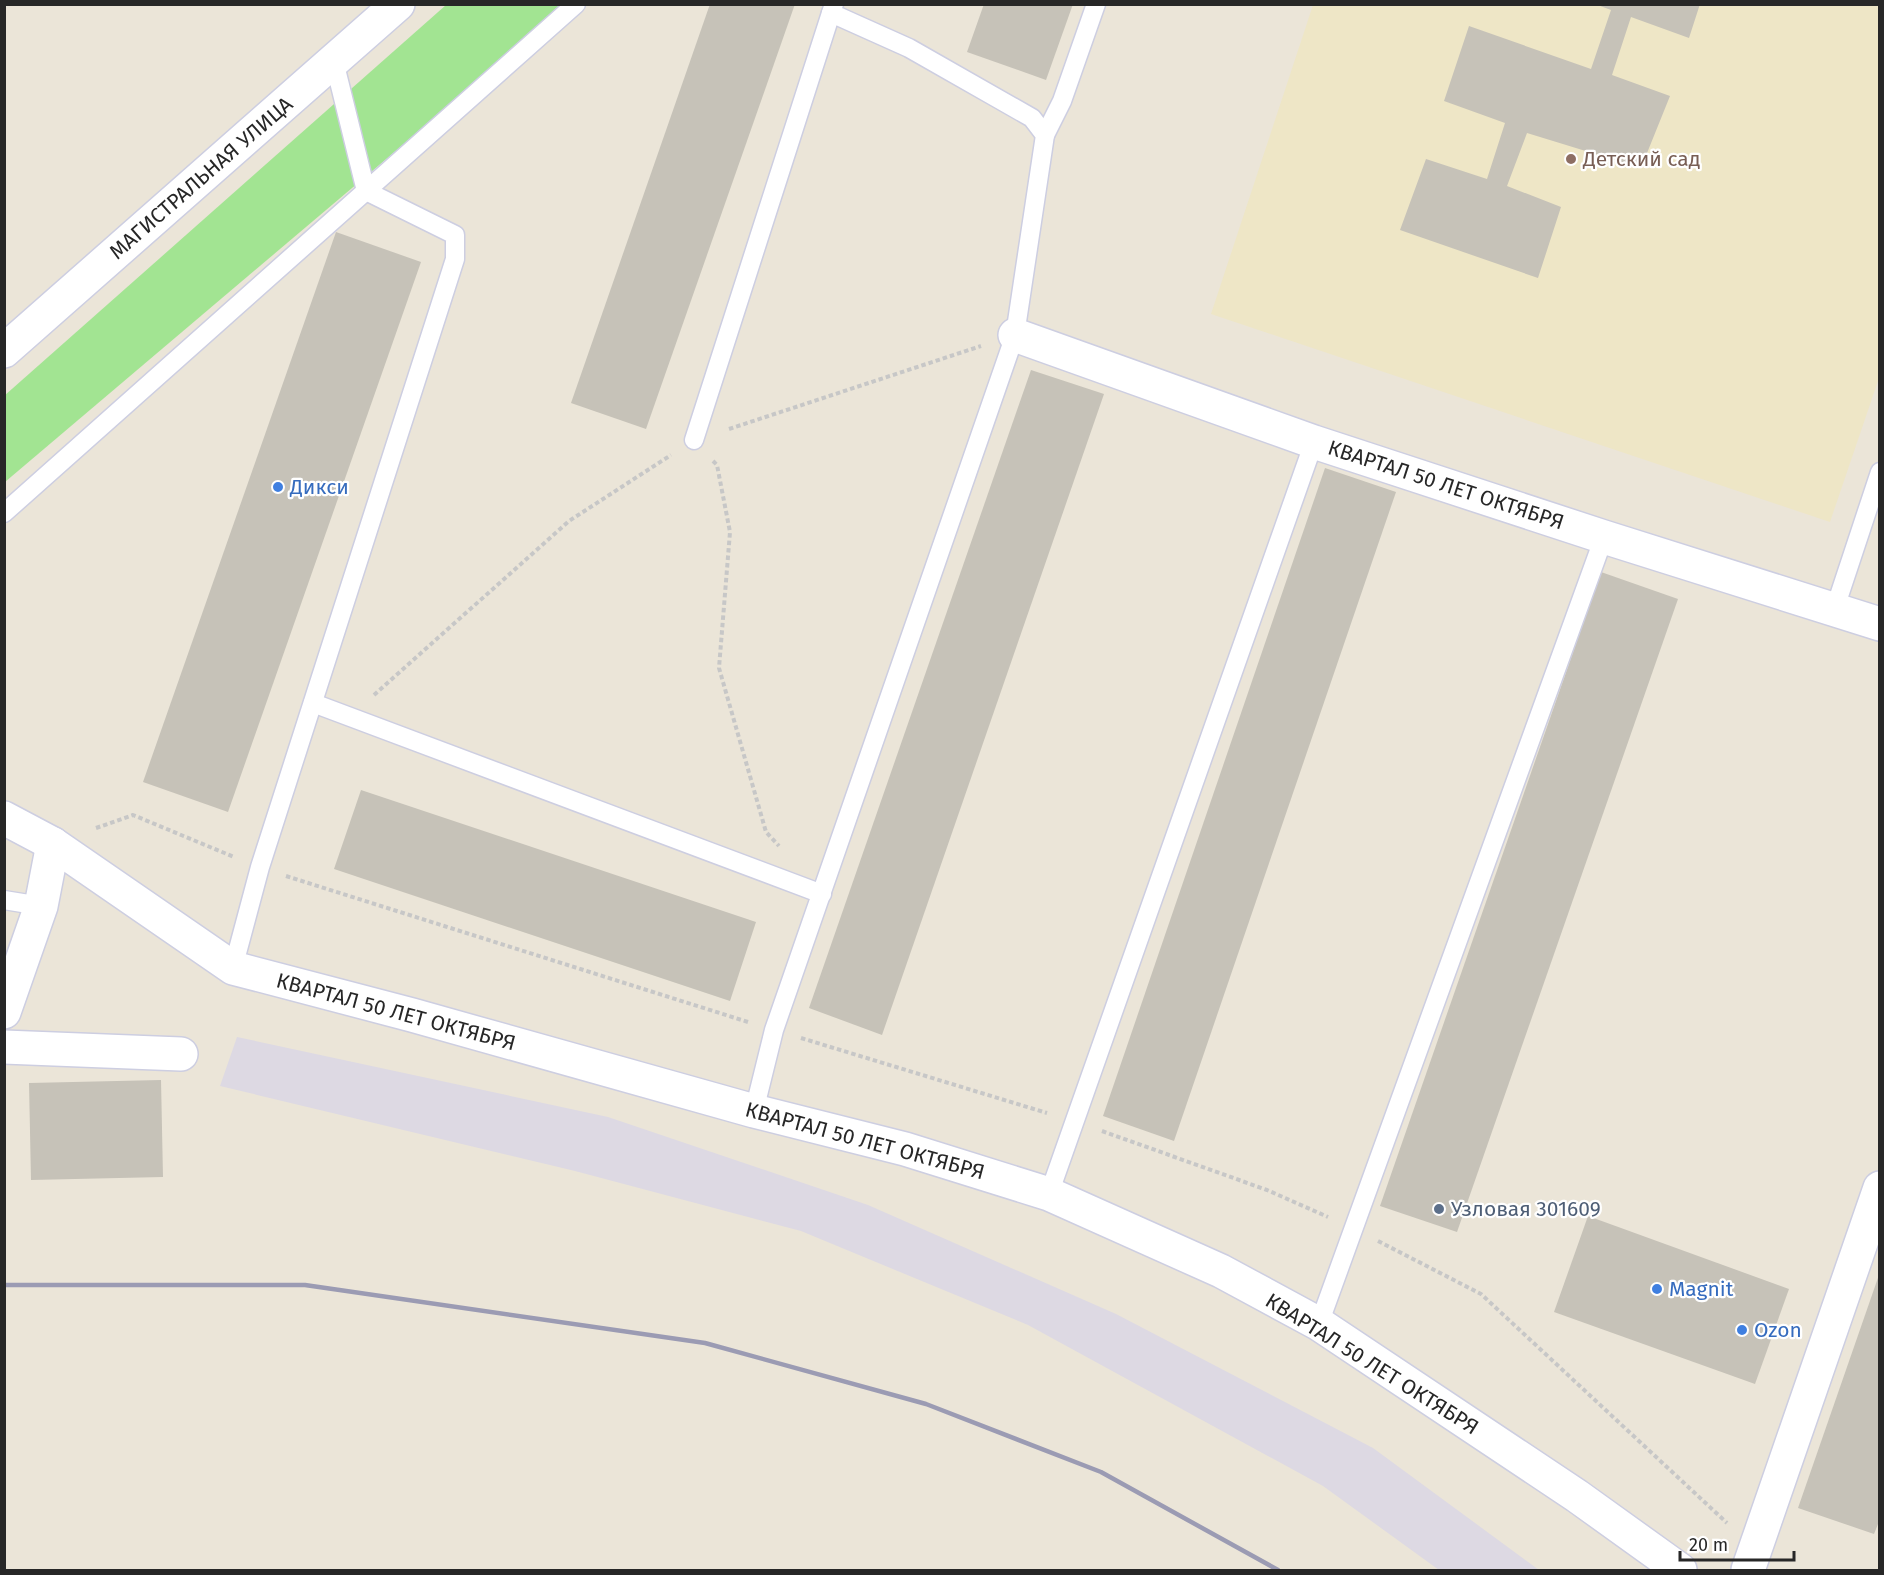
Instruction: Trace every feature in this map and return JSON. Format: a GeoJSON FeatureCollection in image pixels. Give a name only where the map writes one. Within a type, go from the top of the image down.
{"type":"FeatureCollection","features":[{"type":"Feature","properties":{"kind":"street","name":"МАГИСТРАЛЬНАЯ УЛИЦА"},"geometry":{"type":"LineString","coordinates":[[4,351],[398,4]]}},
{"type":"Feature","properties":{"kind":"street","name":"КВАРТАЛ 50 ЛЕТ ОКТЯБРЯ"},"geometry":{"type":"LineString","coordinates":[[1015,335],[1314,442],[1880,624]]}},
{"type":"Feature","properties":{"kind":"street","name":"КВАРТАЛ 50 ЛЕТ ОКТЯБРЯ"},"geometry":{"type":"LineString","coordinates":[[4,818],[53,844],[233,968],[412,1015],[754,1111],[905,1149],[1050,1194],[1221,1271],[1319,1324],[1577,1496],[1680,1570]]}},
{"type":"Feature","properties":{"kind":"street"},"geometry":{"type":"LineString","coordinates":[[4,1012],[41,906],[53,844]]}},
{"type":"Feature","properties":{"kind":"street"},"geometry":{"type":"LineString","coordinates":[[4,1047],[181,1054]]}},
{"type":"Feature","properties":{"kind":"street"},"geometry":{"type":"LineString","coordinates":[[1751,1560],[1880,1188]]}},
{"type":"Feature","properties":{"kind":"lane"},"geometry":{"type":"LineString","coordinates":[[4,513],[576,4]]}},
{"type":"Feature","properties":{"kind":"lane"},"geometry":{"type":"LineString","coordinates":[[754,1111],[774,1030],[1015,335],[1045,135],[1062,101],[1096,4]]}},
{"type":"Feature","properties":{"kind":"lane"},"geometry":{"type":"LineString","coordinates":[[694,440],[832,9],[909,48],[1032,118],[1045,135]]}},
{"type":"Feature","properties":{"kind":"lane"},"geometry":{"type":"LineString","coordinates":[[233,968],[260,867],[455,259],[455,235],[366,191],[334,61]]}},
{"type":"Feature","properties":{"kind":"lane"},"geometry":{"type":"LineString","coordinates":[[1050,1194],[1073,1121],[1314,442]]}},
{"type":"Feature","properties":{"kind":"lane"},"geometry":{"type":"LineString","coordinates":[[1835,608],[1880,472]]}},
{"type":"Feature","properties":{"kind":"lane"},"geometry":{"type":"LineString","coordinates":[[1319,1324],[1604,537]]}},
{"type":"Feature","properties":{"kind":"lane"},"geometry":{"type":"LineString","coordinates":[[313,703],[822,894]]}},
{"type":"Feature","properties":{"kind":"lane"},"geometry":{"type":"LineString","coordinates":[[4,900],[41,906]]}},
{"type":"Feature","properties":{"kind":"path"},"geometry":{"type":"LineString","coordinates":[[351,717],[569,521],[694,440],[1015,335]]}},
{"type":"Feature","properties":{"kind":"path"},"geometry":{"type":"LineString","coordinates":[[694,440],[717,465],[730,532],[719,668],[766,832],[782,849]]}},
{"type":"Feature","properties":{"kind":"path"},"geometry":{"type":"LineString","coordinates":[[53,844],[132,815],[260,867],[774,1030],[1073,1121],[1267,1190],[1354,1229],[1481,1294],[1751,1560]]}},
{"type":"Feature","properties":{"kind":"shaded area","name":"Детский сад"},"geometry":{"type":"Polygon","coordinates":[[[1313,5],[1879,5],[1879,378],[1830,522],[1211,314],[1313,5]]]}},
{"type":"Feature","properties":{"kind":"shaded area"},"geometry":{"type":"Polygon","coordinates":[[[237,1037],[608,1117],[868,1205],[1116,1314],[1373,1448],[1539,1570],[1439,1570],[1323,1486],[1028,1325],[801,1231],[575,1171],[220,1086],[237,1037]]]}},
{"type":"Feature","properties":{"kind":"green space"},"geometry":{"type":"Polygon","coordinates":[[[446,5],[568,5],[5,482],[4,396],[446,5]]]}},
{"type":"Feature","properties":{"kind":"building"},"geometry":{"type":"Polygon","coordinates":[[[710,4],[795,4],[646,429],[571,403],[710,4]]]}},
{"type":"Feature","properties":{"kind":"building"},"geometry":{"type":"Polygon","coordinates":[[[984,4],[1073,4],[1046,80],[967,52],[984,4]]]}},
{"type":"Feature","properties":{"kind":"building","name":"Детский сад"},"geometry":{"type":"Polygon","coordinates":[[[1595,4],[1700,4],[1689,38],[1631,17],[1612,75],[1670,96],[1641,168],[1527,133],[1507,186],[1561,207],[1538,278],[1400,230],[1426,159],[1487,179],[1505,123],[1444,101],[1469,26],[1591,69],[1611,10],[1595,4]]]}},
{"type":"Feature","properties":{"kind":"building"},"geometry":{"type":"Polygon","coordinates":[[[336,232],[421,262],[228,812],[143,782],[336,232]]]}},
{"type":"Feature","properties":{"kind":"building"},"geometry":{"type":"Polygon","coordinates":[[[1031,370],[1104,394],[882,1035],[809,1008],[1031,370]]]}},
{"type":"Feature","properties":{"kind":"building"},"geometry":{"type":"Polygon","coordinates":[[[1325,468],[1396,492],[1174,1141],[1103,1116],[1325,468]]]}},
{"type":"Feature","properties":{"kind":"building"},"geometry":{"type":"Polygon","coordinates":[[[1601,572],[1678,599],[1457,1232],[1380,1206],[1601,572]]]}},
{"type":"Feature","properties":{"kind":"building"},"geometry":{"type":"Polygon","coordinates":[[[361,790],[756,922],[730,1001],[334,869],[361,790]]]}},
{"type":"Feature","properties":{"kind":"building"},"geometry":{"type":"Polygon","coordinates":[[[161,1080],[163,1177],[31,1180],[29,1083],[161,1080]]]}},
{"type":"Feature","properties":{"kind":"building"},"geometry":{"type":"Polygon","coordinates":[[[1588,1216],[1789,1289],[1755,1384],[1554,1312],[1588,1216]]]}},
{"type":"Feature","properties":{"kind":"building"},"geometry":{"type":"Polygon","coordinates":[[[1880,1272],[1880,1519],[1874,1534],[1798,1508],[1880,1272]]]}},
{"type":"Feature","properties":{"kind":"railway"},"geometry":{"type":"LineString","coordinates":[[4,1285],[305,1285],[705,1343],[926,1404],[1101,1472],[1278,1570]]}},
{"type":"Feature","properties":{"kind":"place","name":"Детский сад"},"geometry":{"type":"Point","coordinates":[1571,159]}},
{"type":"Feature","properties":{"kind":"place","name":"Дикси"},"geometry":{"type":"Point","coordinates":[278,487]}},
{"type":"Feature","properties":{"kind":"place","name":"Узловая 301609"},"geometry":{"type":"Point","coordinates":[1439,1209]}},
{"type":"Feature","properties":{"kind":"place","name":"Magnit"},"geometry":{"type":"Point","coordinates":[1657,1289]}},
{"type":"Feature","properties":{"kind":"place","name":"Ozon"},"geometry":{"type":"Point","coordinates":[1742,1330]}}]}
